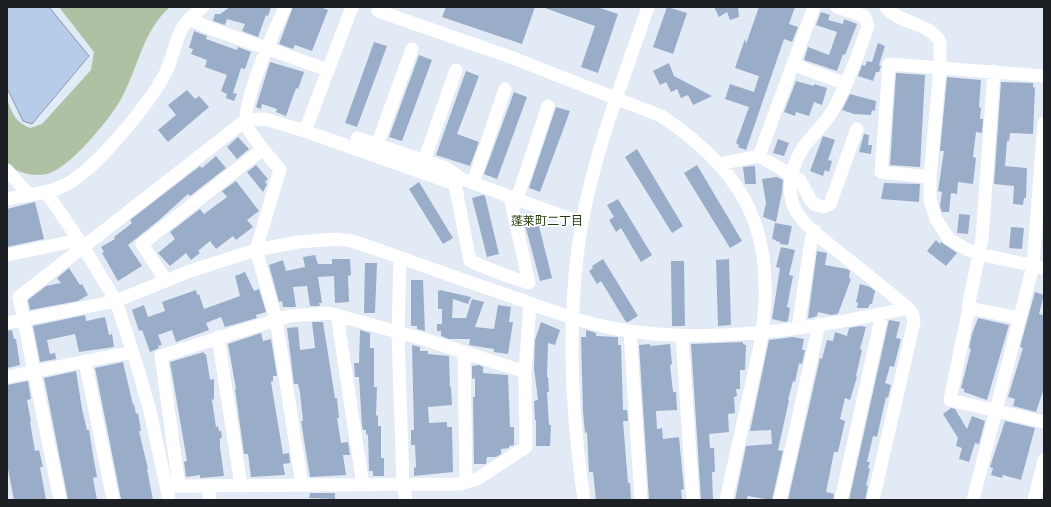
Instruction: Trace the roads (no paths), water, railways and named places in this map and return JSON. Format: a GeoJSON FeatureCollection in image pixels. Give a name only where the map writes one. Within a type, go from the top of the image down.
{"type":"FeatureCollection","features":[{"type":"Feature","properties":{"kind":"street"},"geometry":{"type":"LineString","coordinates":[[7,199],[46,192],[63,186],[87,171],[136,115],[158,86],[166,72],[181,32],[189,19],[203,7]]}},
{"type":"Feature","properties":{"kind":"street"},"geometry":{"type":"LineString","coordinates":[[285,7],[266,48],[246,110],[246,125],[263,150],[280,170],[256,250],[276,319],[302,485]]}},
{"type":"Feature","properties":{"kind":"street"},"geometry":{"type":"LineString","coordinates":[[305,131],[352,7]]}},
{"type":"Feature","properties":{"kind":"street"},"geometry":{"type":"LineString","coordinates":[[584,500],[573,410],[572,319],[574,281],[582,222],[602,141],[648,7]]}},
{"type":"Feature","properties":{"kind":"street"},"geometry":{"type":"LineString","coordinates":[[759,156],[794,65],[814,7]]}},
{"type":"Feature","properties":{"kind":"street"},"geometry":{"type":"LineString","coordinates":[[837,7],[864,16],[868,26],[846,84],[832,111],[803,147],[796,161],[790,186],[793,205],[798,214],[815,231],[908,308],[913,315],[914,322],[873,500]]}},
{"type":"Feature","properties":{"kind":"street"},"geometry":{"type":"LineString","coordinates":[[886,7],[894,15],[935,35],[940,42],[940,67],[930,177],[932,210],[940,227],[949,239],[956,244],[979,254],[1039,267]]}},
{"type":"Feature","properties":{"kind":"street"},"geometry":{"type":"LineString","coordinates":[[375,8],[513,58],[661,116],[684,131],[729,176],[747,204],[756,225],[763,248],[766,295],[762,332],[726,500]]}},
{"type":"Feature","properties":{"kind":"street"},"geometry":{"type":"LineString","coordinates":[[189,19],[328,70]]}},
{"type":"Feature","properties":{"kind":"street"},"geometry":{"type":"LineString","coordinates":[[377,145],[412,49]]}},
{"type":"Feature","properties":{"kind":"street"},"geometry":{"type":"LineString","coordinates":[[930,177],[881,172],[889,64],[1044,76]]}},
{"type":"Feature","properties":{"kind":"street"},"geometry":{"type":"LineString","coordinates":[[794,65],[846,84]]}},
{"type":"Feature","properties":{"kind":"street"},"geometry":{"type":"LineString","coordinates":[[424,161],[456,70]]}},
{"type":"Feature","properties":{"kind":"street"},"geometry":{"type":"LineString","coordinates":[[994,71],[982,239],[950,400],[1044,422]]}},
{"type":"Feature","properties":{"kind":"street"},"geometry":{"type":"LineString","coordinates":[[473,183],[505,89]]}},
{"type":"Feature","properties":{"kind":"street"},"geometry":{"type":"LineString","coordinates":[[357,138],[446,168],[456,180],[470,261],[504,275],[529,283],[514,198],[548,106]]}},
{"type":"Feature","properties":{"kind":"street"},"geometry":{"type":"LineString","coordinates":[[60,500],[19,297],[81,243],[246,120],[266,119],[456,180],[473,183],[582,222]]}},
{"type":"Feature","properties":{"kind":"street"},"geometry":{"type":"LineString","coordinates":[[973,500],[1019,318],[1039,267],[1044,123]]}},
{"type":"Feature","properties":{"kind":"street"},"geometry":{"type":"LineString","coordinates":[[718,164],[759,156],[792,174],[802,182],[812,202],[821,206],[828,206],[857,130]]}},
{"type":"Feature","properties":{"kind":"street"},"geometry":{"type":"LineString","coordinates":[[166,281],[142,244],[263,150]]}},
{"type":"Feature","properties":{"kind":"street"},"geometry":{"type":"LineString","coordinates":[[7,170],[29,195]]}},
{"type":"Feature","properties":{"kind":"street"},"geometry":{"type":"LineString","coordinates":[[46,192],[81,243],[116,301],[150,411],[169,500]]}},
{"type":"Feature","properties":{"kind":"street"},"geometry":{"type":"LineString","coordinates":[[798,328],[811,240],[815,231]]}},
{"type":"Feature","properties":{"kind":"street"},"geometry":{"type":"LineString","coordinates":[[7,323],[116,301],[166,281],[256,250],[298,242],[336,239],[352,241],[572,319],[630,331],[682,336],[762,332],[798,328],[882,314],[908,308]]}},
{"type":"Feature","properties":{"kind":"street"},"geometry":{"type":"LineString","coordinates":[[7,255],[81,243]]}},
{"type":"Feature","properties":{"kind":"street"},"geometry":{"type":"LineString","coordinates":[[400,258],[398,333],[403,484],[406,500]]}},
{"type":"Feature","properties":{"kind":"street"},"geometry":{"type":"LineString","coordinates":[[166,486],[460,484],[477,479],[526,447],[526,372],[530,303]]}},
{"type":"Feature","properties":{"kind":"street"},"geometry":{"type":"LineString","coordinates":[[969,308],[1019,318]]}},
{"type":"Feature","properties":{"kind":"street"},"geometry":{"type":"LineString","coordinates":[[179,486],[161,356],[218,337],[289,316],[312,313],[329,313],[526,372]]}},
{"type":"Feature","properties":{"kind":"street"},"geometry":{"type":"LineString","coordinates":[[840,500],[882,314]]}},
{"type":"Feature","properties":{"kind":"street"},"geometry":{"type":"LineString","coordinates":[[336,315],[363,484]]}},
{"type":"Feature","properties":{"kind":"street"},"geometry":{"type":"LineString","coordinates":[[780,500],[820,324]]}},
{"type":"Feature","properties":{"kind":"street"},"geometry":{"type":"LineString","coordinates":[[630,331],[641,500]]}},
{"type":"Feature","properties":{"kind":"street"},"geometry":{"type":"LineString","coordinates":[[682,336],[693,500]]}},
{"type":"Feature","properties":{"kind":"street"},"geometry":{"type":"LineString","coordinates":[[218,337],[241,486]]}},
{"type":"Feature","properties":{"kind":"street"},"geometry":{"type":"LineString","coordinates":[[7,377],[132,352]]}},
{"type":"Feature","properties":{"kind":"street"},"geometry":{"type":"LineString","coordinates":[[464,353],[466,482]]}},
{"type":"Feature","properties":{"kind":"street"},"geometry":{"type":"LineString","coordinates":[[85,361],[113,500]]}},
{"type":"Feature","properties":{"kind":"street"},"geometry":{"type":"LineString","coordinates":[[1034,500],[1044,460]]}},
{"type":"Feature","properties":{"kind":"street"},"geometry":{"type":"LineString","coordinates":[[208,486],[210,500]]}},
{"type":"Feature","properties":{"kind":"water"},"geometry":{"type":"Polygon","coordinates":[[[7,7],[49,7],[89,56],[32,124],[23,121],[7,88],[7,7]]]}},
{"type":"Feature","properties":{"kind":"district","name":"蓬莱町二丁目"},"geometry":{"type":"Point","coordinates":[547,221]}}]}
